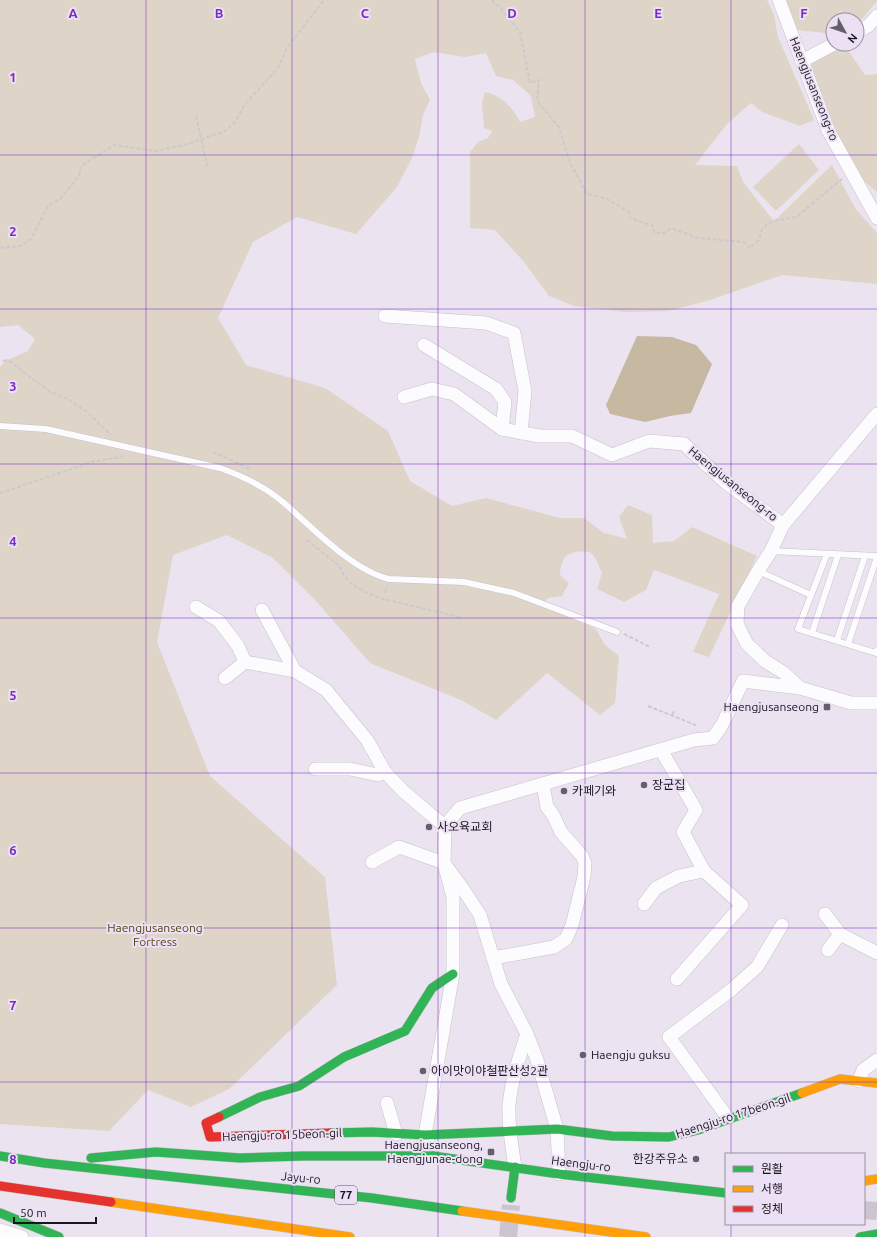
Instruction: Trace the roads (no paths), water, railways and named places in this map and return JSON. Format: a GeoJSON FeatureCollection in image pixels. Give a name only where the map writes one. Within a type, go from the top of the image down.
{"type":"FeatureCollection","features":[{"type":"Feature","properties":{"kind":"main road","name":"Haengju-ro 15beon-gil"},"geometry":{"type":"LineString","coordinates":[[453,974],[432,988],[405,1031],[344,1057],[299,1086],[260,1097],[206,1123],[210,1137],[350,1133],[425,1135],[510,1131]]}},
{"type":"Feature","properties":{"kind":"main road","name":"Haengju-ro 17beon-gil"},"geometry":{"type":"LineString","coordinates":[[510,1131],[556,1129],[612,1136],[669,1137],[698,1130],[840,1079],[877,1083]]}},
{"type":"Feature","properties":{"kind":"main road","name":"Haengju-ro"},"geometry":{"type":"LineString","coordinates":[[44,1163],[156,1152],[240,1158],[302,1156],[433,1156],[559,1174],[725,1193]]}},
{"type":"Feature","properties":{"kind":"main road","name":"Jayu-ro"},"geometry":{"type":"LineString","coordinates":[[0,1156],[44,1163],[372,1198],[646,1237]]}},
{"type":"Feature","properties":{"kind":"main road"},"geometry":{"type":"LineString","coordinates":[[511,1198],[515,1167]]}},
{"type":"Feature","properties":{"kind":"main road"},"geometry":{"type":"LineString","coordinates":[[865,1181],[877,1179]]}},
{"type":"Feature","properties":{"kind":"main road"},"geometry":{"type":"LineString","coordinates":[[0,1186],[350,1237]]}},
{"type":"Feature","properties":{"kind":"main road"},"geometry":{"type":"LineString","coordinates":[[0,1213],[59,1237]]}},
{"type":"Feature","properties":{"kind":"main road"},"geometry":{"type":"LineString","coordinates":[[860,1237],[877,1234]]}},
{"type":"Feature","properties":{"kind":"street","name":"Haengjusanseong-ro"},"geometry":{"type":"LineString","coordinates":[[779,0],[828,130],[877,218]]}},
{"type":"Feature","properties":{"kind":"street"},"geometry":{"type":"LineString","coordinates":[[865,28],[877,16]]}},
{"type":"Feature","properties":{"kind":"street"},"geometry":{"type":"LineString","coordinates":[[802,60],[825,48]]}},
{"type":"Feature","properties":{"kind":"street"},"geometry":{"type":"LineString","coordinates":[[385,316],[486,323],[514,333],[525,391],[521,433]]}},
{"type":"Feature","properties":{"kind":"street"},"geometry":{"type":"LineString","coordinates":[[424,345],[496,389],[505,402],[502,429]]}},
{"type":"Feature","properties":{"kind":"street","name":"Haengjusanseong-ro"},"geometry":{"type":"LineString","coordinates":[[404,397],[432,389],[454,394],[502,429],[540,436],[572,436],[612,455],[649,441],[684,444],[725,482],[784,525]]}},
{"type":"Feature","properties":{"kind":"street","name":"Haengjusanseong-ro"},"geometry":{"type":"LineString","coordinates":[[877,414],[784,525],[738,606],[737,624],[747,644],[765,661],[784,674],[800,688],[851,703],[877,703]]}},
{"type":"Feature","properties":{"kind":"street"},"geometry":{"type":"LineString","coordinates":[[196,607],[219,621],[238,646],[245,662]]}},
{"type":"Feature","properties":{"kind":"street"},"geometry":{"type":"LineString","coordinates":[[262,610],[295,671]]}},
{"type":"Feature","properties":{"kind":"street"},"geometry":{"type":"LineString","coordinates":[[225,678],[245,662],[295,671],[326,690],[367,740],[385,772],[445,826]]}},
{"type":"Feature","properties":{"kind":"street"},"geometry":{"type":"LineString","coordinates":[[433,1156],[425,1135],[453,974],[453,897],[444,863],[445,826],[460,808],[694,740],[713,738],[722,725],[742,681],[800,688]]}},
{"type":"Feature","properties":{"kind":"street"},"geometry":{"type":"LineString","coordinates":[[661,750],[696,810],[683,832],[704,871],[742,905],[677,979]]}},
{"type":"Feature","properties":{"kind":"street"},"geometry":{"type":"LineString","coordinates":[[315,769],[350,769],[378,775],[385,772]]}},
{"type":"Feature","properties":{"kind":"street"},"geometry":{"type":"LineString","coordinates":[[493,958],[554,947],[566,939],[572,925],[584,877],[585,863],[582,856],[561,832],[553,815],[547,807],[543,784]]}},
{"type":"Feature","properties":{"kind":"street"},"geometry":{"type":"LineString","coordinates":[[372,862],[399,847],[444,863],[480,915],[501,984],[528,1034],[537,1060],[556,1129],[559,1174]]}},
{"type":"Feature","properties":{"kind":"street"},"geometry":{"type":"LineString","coordinates":[[644,904],[656,888],[679,876],[704,871]]}},
{"type":"Feature","properties":{"kind":"street"},"geometry":{"type":"LineString","coordinates":[[825,914],[840,934],[877,953]]}},
{"type":"Feature","properties":{"kind":"street"},"geometry":{"type":"LineString","coordinates":[[728,1118],[669,1037],[731,990],[757,967],[782,925]]}},
{"type":"Feature","properties":{"kind":"street"},"geometry":{"type":"LineString","coordinates":[[828,950],[840,934]]}},
{"type":"Feature","properties":{"kind":"street"},"geometry":{"type":"LineString","coordinates":[[515,1167],[510,1131],[509,1106],[515,1069],[528,1034]]}},
{"type":"Feature","properties":{"kind":"street"},"geometry":{"type":"LineString","coordinates":[[859,1081],[863,1070],[877,1060]]}},
{"type":"Feature","properties":{"kind":"street"},"geometry":{"type":"LineString","coordinates":[[387,1103],[396,1134]]}},
{"type":"Feature","properties":{"kind":"street"},"geometry":{"type":"LineString","coordinates":[[0,1230],[22,1237]]}},
{"type":"Feature","properties":{"kind":"lane"},"geometry":{"type":"LineString","coordinates":[[0,426],[46,429],[220,468],[240,475],[274,495],[313,530],[343,554],[368,571],[381,577],[389,579],[464,582],[514,593],[617,632]]}},
{"type":"Feature","properties":{"kind":"lane"},"geometry":{"type":"LineString","coordinates":[[771,550],[838,555],[877,556],[848,644]]}},
{"type":"Feature","properties":{"kind":"lane"},"geometry":{"type":"LineString","coordinates":[[827,554],[798,629],[876,653],[877,650]]}},
{"type":"Feature","properties":{"kind":"lane"},"geometry":{"type":"LineString","coordinates":[[812,633],[838,555]]}},
{"type":"Feature","properties":{"kind":"lane"},"geometry":{"type":"LineString","coordinates":[[837,640],[865,556]]}},
{"type":"Feature","properties":{"kind":"lane"},"geometry":{"type":"LineString","coordinates":[[758,571],[811,595]]}},
{"type":"Feature","properties":{"kind":"tunnel"},"geometry":{"type":"LineString","coordinates":[[508,1237],[511,1205]]}},
{"type":"Feature","properties":{"kind":"tunnel"},"geometry":{"type":"LineString","coordinates":[[865,1210],[877,1211]]}},
{"type":"Feature","properties":{"kind":"place","name":"Haengjusanseong"},"geometry":{"type":"Point","coordinates":[827,707]}},
{"type":"Feature","properties":{"kind":"place","name":"장군집"},"geometry":{"type":"Point","coordinates":[644,785]}},
{"type":"Feature","properties":{"kind":"place","name":"카페기와"},"geometry":{"type":"Point","coordinates":[564,791]}},
{"type":"Feature","properties":{"kind":"place","name":"사오육교회"},"geometry":{"type":"Point","coordinates":[429,827]}},
{"type":"Feature","properties":{"kind":"place","name":"Haengju guksu"},"geometry":{"type":"Point","coordinates":[583,1055]}},
{"type":"Feature","properties":{"kind":"place","name":"아이맛이야철판산성2관"},"geometry":{"type":"Point","coordinates":[423,1071]}},
{"type":"Feature","properties":{"kind":"place","name":"Haengjusanseong, Haengjunae-dong"},"geometry":{"type":"Point","coordinates":[491,1152]}},
{"type":"Feature","properties":{"kind":"place","name":"한강주유소"},"geometry":{"type":"Point","coordinates":[696,1159]}},
{"type":"Feature","properties":{"kind":"park label","name":"Haengjusanseong Fortress"},"geometry":{"type":"Point","coordinates":[155,935]}}]}
